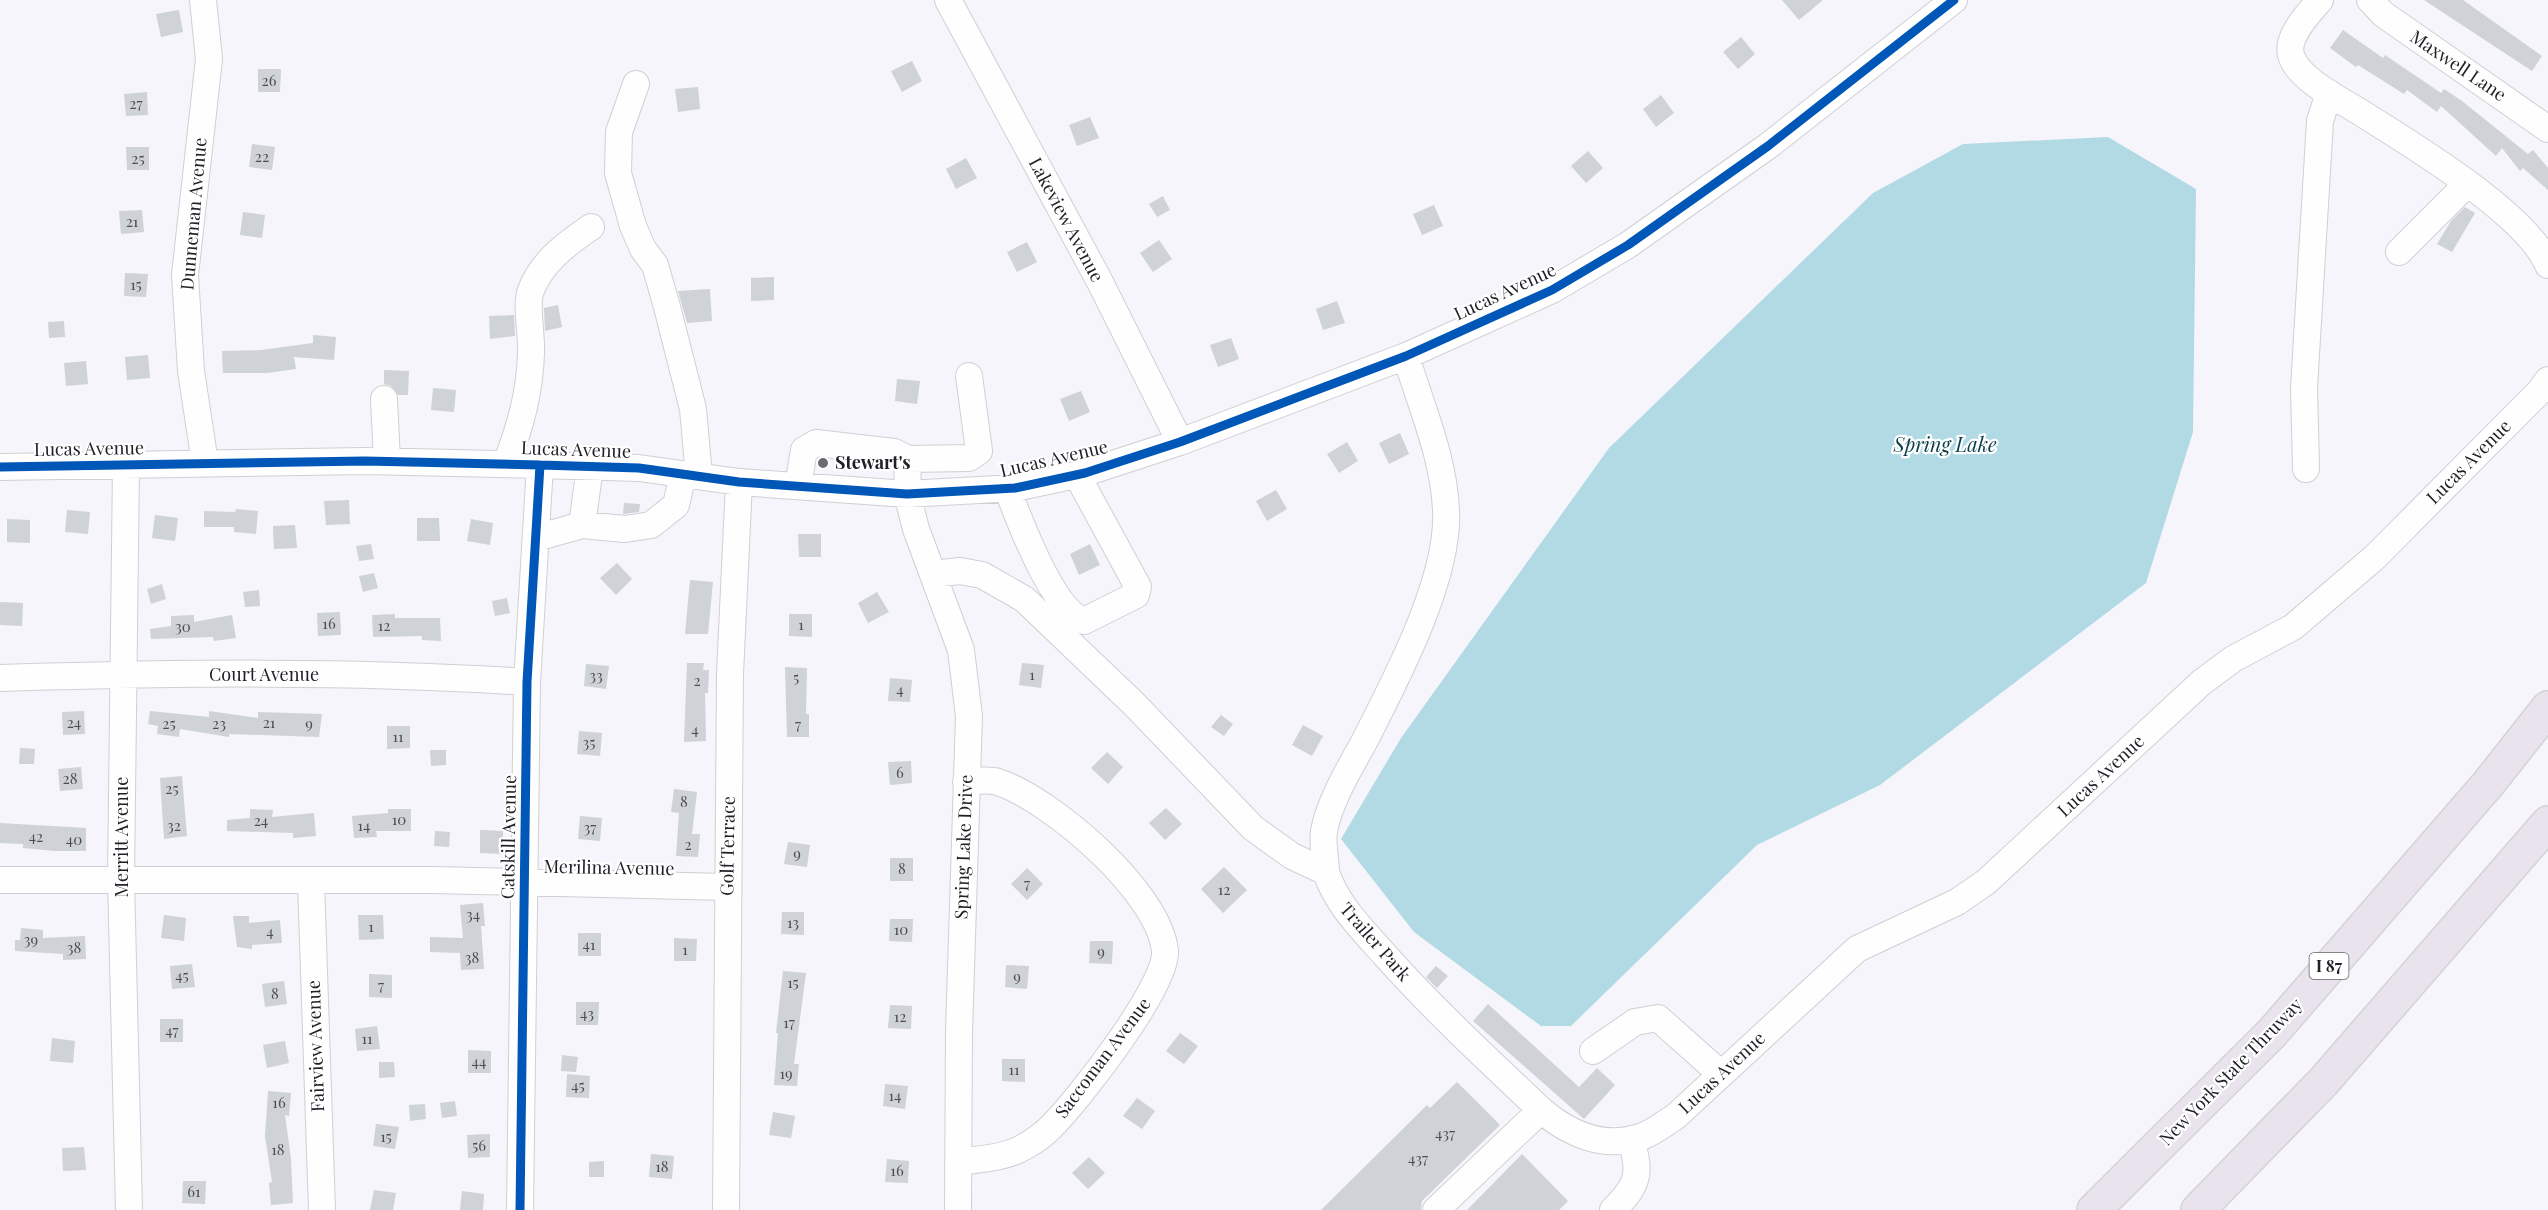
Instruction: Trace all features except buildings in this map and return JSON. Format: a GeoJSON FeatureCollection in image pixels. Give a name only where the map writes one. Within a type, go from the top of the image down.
{"type":"FeatureCollection","features":[{"type":"Feature","properties":{"kind":"highway","name":"New York State Thruway"},"geometry":{"type":"LineString","coordinates":[[2094,1210],[2272,1033],[2488,783],[2548,708]]}},
{"type":"Feature","properties":{"kind":"highway"},"geometry":{"type":"LineString","coordinates":[[2198,1210],[2331,1073],[2548,822]]}},
{"type":"Feature","properties":{"kind":"street","name":"Dunneman Avenue"},"geometry":{"type":"LineString","coordinates":[[203,0],[209,59],[185,275],[191,370],[205,463]]}},
{"type":"Feature","properties":{"kind":"street","name":"Lakeview Avenue"},"geometry":{"type":"LineString","coordinates":[[948,0],[1100,282],[1180,442]]}},
{"type":"Feature","properties":{"kind":"street","name":"Lucas Avenue"},"geometry":{"type":"LineString","coordinates":[[0,467],[396,461],[590,466],[639,468],[739,482],[907,494],[1008,488],[1077,475],[1180,442],[1406,356],[1552,290],[1628,245],[1768,146],[1954,0]]}},
{"type":"Feature","properties":{"kind":"street"},"geometry":{"type":"LineString","coordinates":[[2320,0],[2294,35],[2290,53],[2298,70],[2329,93],[2406,141],[2466,185],[2525,230],[2546,255]]}},
{"type":"Feature","properties":{"kind":"street","name":"Maxwell Lane"},"geometry":{"type":"LineString","coordinates":[[2370,0],[2391,20],[2548,129]]}},
{"type":"Feature","properties":{"kind":"street"},"geometry":{"type":"LineString","coordinates":[[536,538],[582,525],[625,529],[651,525],[676,505],[691,475],[693,409],[655,265],[643,249],[633,226],[618,173],[619,132],[636,84]]}},
{"type":"Feature","properties":{"kind":"street"},"geometry":{"type":"LineString","coordinates":[[2306,469],[2304,388],[2320,121],[2329,93]]}},
{"type":"Feature","properties":{"kind":"street"},"geometry":{"type":"LineString","coordinates":[[2399,252],[2466,185]]}},
{"type":"Feature","properties":{"kind":"street"},"geometry":{"type":"LineString","coordinates":[[506,464],[527,400],[531,353],[530,294],[545,266],[559,249],[591,227]]}},
{"type":"Feature","properties":{"kind":"street"},"geometry":{"type":"LineString","coordinates":[[933,574],[960,571],[982,575],[1024,599],[1134,704],[1253,828],[1292,856],[1326,872],[1324,832],[1344,780],[1387,697],[1432,592],[1444,548],[1446,510],[1440,469],[1406,356]]}},
{"type":"Feature","properties":{"kind":"street"},"geometry":{"type":"LineString","coordinates":[[798,486],[804,450],[816,443],[894,452],[908,459],[969,458],[979,451],[969,376]]}},
{"type":"Feature","properties":{"kind":"street","name":"Lucas Avenue"},"geometry":{"type":"LineString","coordinates":[[1630,1139],[1645,1136],[1675,1117],[1857,949],[1957,902],[1986,882],[2202,682],[2233,659],[2293,627],[2375,558],[2540,391],[2548,380]]}},
{"type":"Feature","properties":{"kind":"street"},"geometry":{"type":"LineString","coordinates":[[384,399],[396,461]]}},
{"type":"Feature","properties":{"kind":"street","name":"Spring Lake Drive"},"geometry":{"type":"LineString","coordinates":[[908,459],[907,494],[916,529],[961,650],[969,716],[958,1032],[958,1210]]}},
{"type":"Feature","properties":{"kind":"street","name":"Merritt Avenue"},"geometry":{"type":"LineString","coordinates":[[126,465],[121,879],[129,1210]]}},
{"type":"Feature","properties":{"kind":"street","name":"Catskill Avenue"},"geometry":{"type":"LineString","coordinates":[[520,1210],[527,682],[540,465]]}},
{"type":"Feature","properties":{"kind":"street"},"geometry":{"type":"LineString","coordinates":[[582,525],[590,466]]}},
{"type":"Feature","properties":{"kind":"street"},"geometry":{"type":"LineString","coordinates":[[1008,488],[1020,525],[1051,585],[1072,617],[1084,621],[1136,595],[1138,587],[1077,475]]}},
{"type":"Feature","properties":{"kind":"street","name":"Golf Terrace"},"geometry":{"type":"LineString","coordinates":[[726,1210],[730,674],[739,482]]}},
{"type":"Feature","properties":{"kind":"street","name":"Court Avenue"},"geometry":{"type":"LineString","coordinates":[[0,678],[123,674],[423,675],[527,682]]}},
{"type":"Feature","properties":{"kind":"street","name":"Saccoman Avenue"},"geometry":{"type":"LineString","coordinates":[[958,1162],[1007,1155],[1023,1148],[1050,1129],[1123,1037],[1157,984],[1165,952],[1160,928],[1145,901],[1114,866],[1054,813],[1016,789],[994,781],[966,782]]}},
{"type":"Feature","properties":{"kind":"street","name":"Trailer Park"},"geometry":{"type":"LineString","coordinates":[[1326,872],[1345,910],[1419,993],[1540,1110],[1558,1124],[1582,1136],[1596,1140],[1630,1139]]}},
{"type":"Feature","properties":{"kind":"street","name":"Merilina Avenue"},"geometry":{"type":"LineString","coordinates":[[0,880],[311,882],[433,880],[525,884],[728,887]]}},
{"type":"Feature","properties":{"kind":"street","name":"Fairview Avenue"},"geometry":{"type":"LineString","coordinates":[[311,882],[321,1210]]}},
{"type":"Feature","properties":{"kind":"street"},"geometry":{"type":"LineString","coordinates":[[1593,1051],[1635,1022],[1658,1018],[1721,1074]]}},
{"type":"Feature","properties":{"kind":"street"},"geometry":{"type":"LineString","coordinates":[[1436,1210],[1540,1110]]}},
{"type":"Feature","properties":{"kind":"street"},"geometry":{"type":"LineString","coordinates":[[1613,1210],[1635,1184],[1639,1166],[1630,1139]]}},
{"type":"Feature","properties":{"kind":"water","name":"Spring Lake"},"geometry":{"type":"Polygon","coordinates":[[[2108,137],[2196,189],[2193,432],[2146,583],[1880,785],[1757,845],[1571,1026],[1541,1026],[1414,932],[1341,839],[1401,738],[1609,448],[1873,193],[1963,144],[2108,137]]]}},
{"type":"Feature","properties":{"kind":"cycle path"},"geometry":{"type":"LineString","coordinates":[[0,467],[365,461],[540,465],[639,468],[739,482],[907,494],[1015,488],[1085,473],[1180,442],[1406,356],[1552,290],[1628,245],[1768,146],[1954,0]]}},
{"type":"Feature","properties":{"kind":"cycle path"},"geometry":{"type":"LineString","coordinates":[[520,1210],[527,682],[540,465]]}},
{"type":"Feature","properties":{"kind":"place","name":"Stewart's"},"geometry":{"type":"Point","coordinates":[823,463]}}]}
